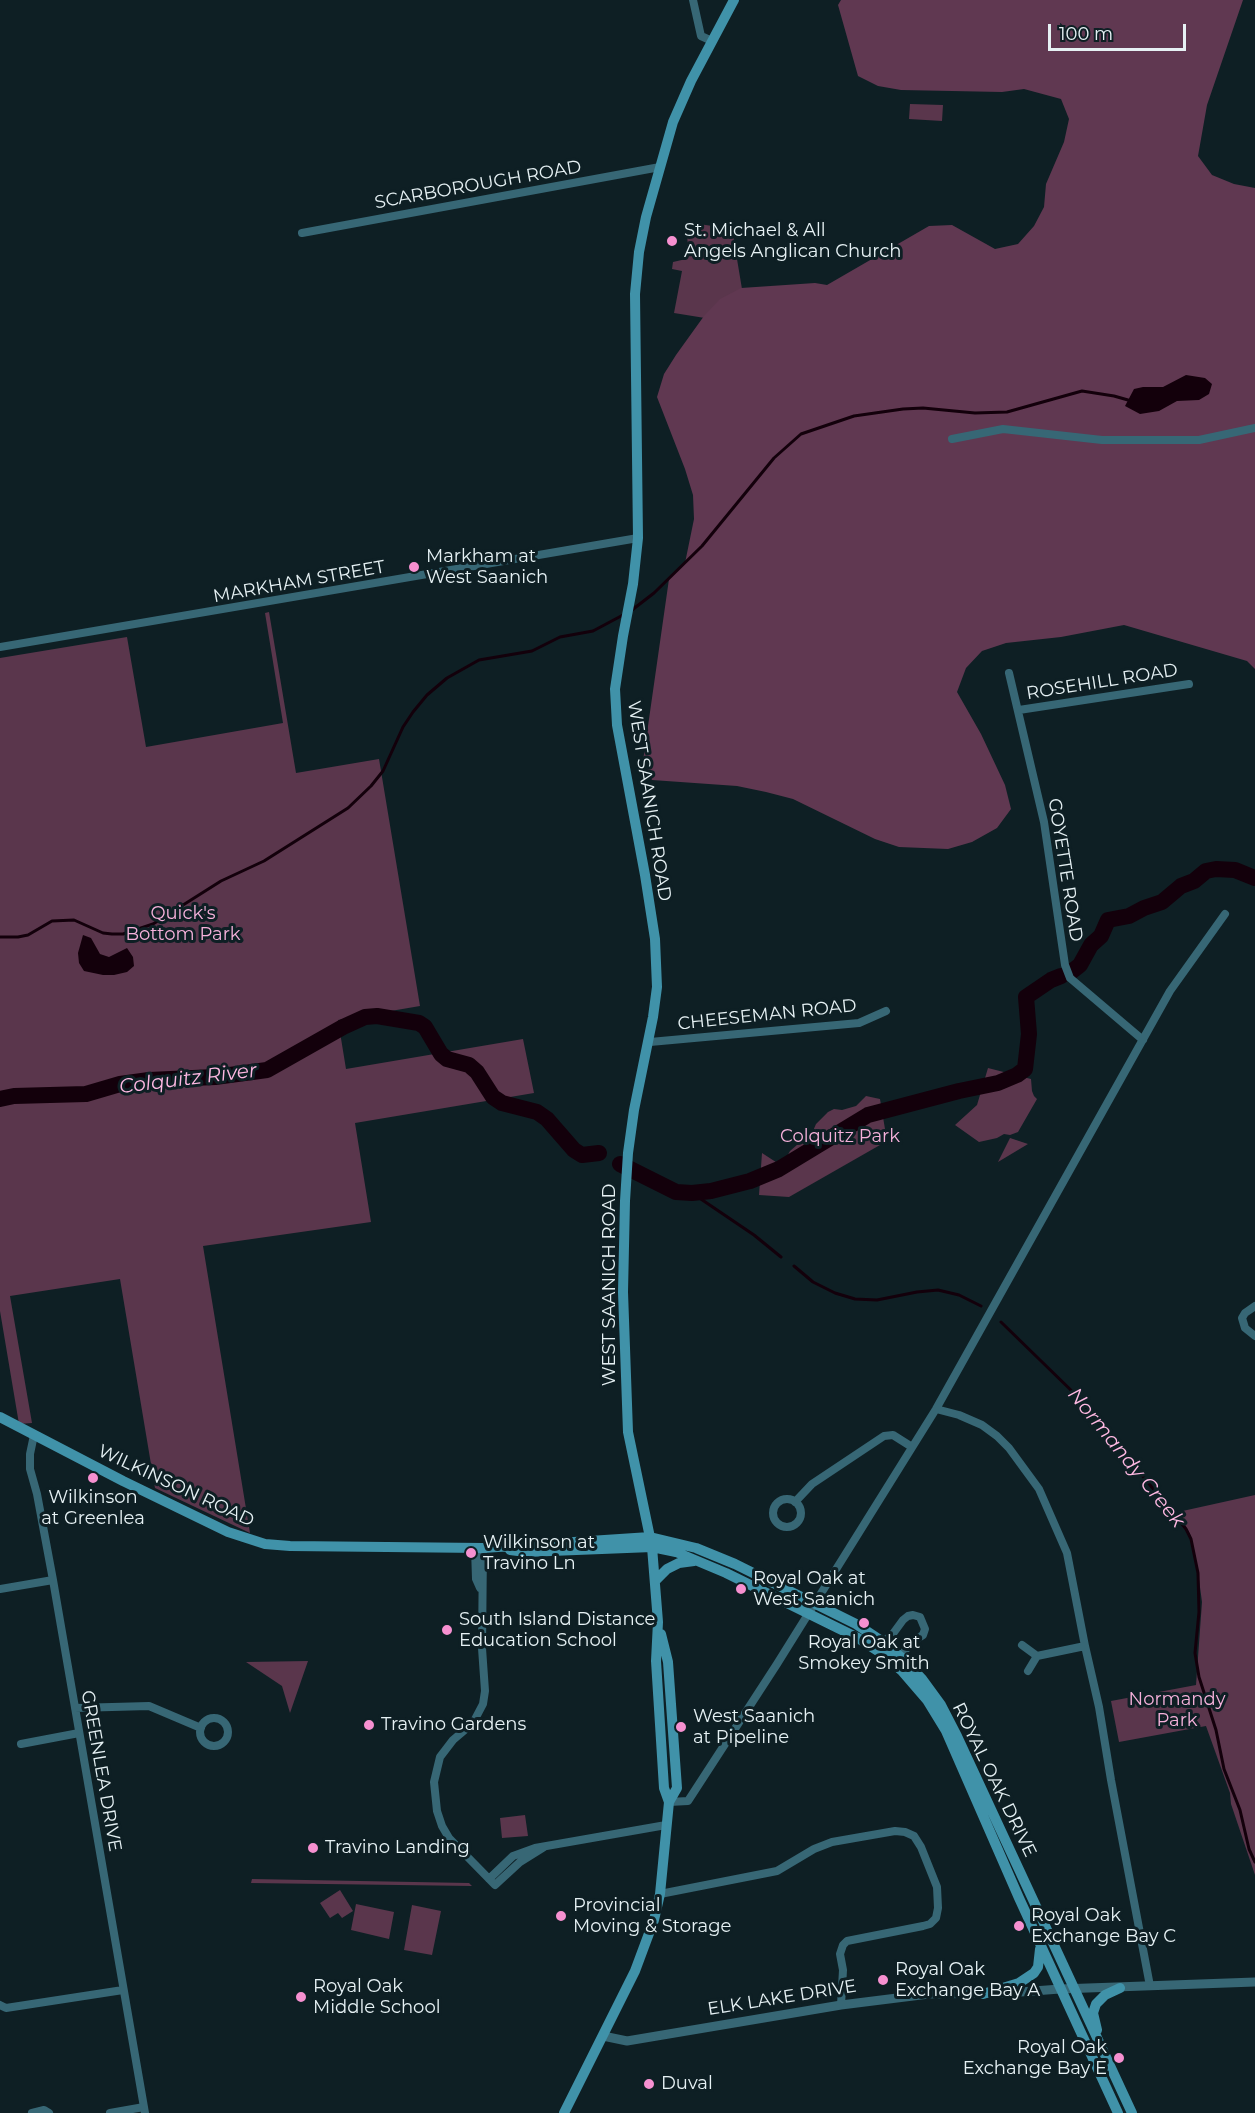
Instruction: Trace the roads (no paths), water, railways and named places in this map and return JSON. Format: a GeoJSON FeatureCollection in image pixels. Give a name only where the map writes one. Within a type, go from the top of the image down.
{"type":"FeatureCollection","features":[{"type":"Feature","properties":{"kind":"main road","name":"WEST SAANICH ROAD"},"geometry":{"type":"LineString","coordinates":[[564,2113],[635,1971],[654,1920],[660,1894],[669,1802],[677,1788],[668,1662],[658,1622],[651,1542],[628,1432],[623,1270],[628,1153],[634,1110],[650,1042],[657,987],[655,939],[645,874],[616,725],[615,689],[633,584],[638,538],[635,294],[639,252],[660,167],[681,102],[734,0]]}},
{"type":"Feature","properties":{"kind":"main road","name":"WILKINSON ROAD"},"geometry":{"type":"LineString","coordinates":[[0,1417],[228,1532],[265,1544],[483,1548],[651,1542]]}},
{"type":"Feature","properties":{"kind":"main road","name":"ROYAL OAK DRIVE"},"geometry":{"type":"LineString","coordinates":[[651,1542],[856,1624],[883,1642],[928,1688],[941,1706],[957,1736],[1132,2113]]}},
{"type":"Feature","properties":{"kind":"main road","name":"ROYAL OAK DRIVE"},"geometry":{"type":"LineString","coordinates":[[651,1542],[696,1548],[735,1564],[812,1607],[881,1653],[902,1671],[927,1700],[946,1731],[1060,1989],[1118,2113]]}},
{"type":"Feature","properties":{"kind":"main road"},"geometry":{"type":"LineString","coordinates":[[655,1581],[667,1569],[679,1563],[698,1560]]}},
{"type":"Feature","properties":{"kind":"main road"},"geometry":{"type":"LineString","coordinates":[[983,1994],[1019,1983],[1034,1973],[1041,1956],[1039,1942]]}},
{"type":"Feature","properties":{"kind":"main road"},"geometry":{"type":"LineString","coordinates":[[1100,2046],[1093,2013],[1096,2004],[1105,1995],[1120,1988]]}},
{"type":"Feature","properties":{"kind":"street"},"geometry":{"type":"LineString","coordinates":[[693,0],[701,36],[712,41]]}},
{"type":"Feature","properties":{"kind":"street","name":"SCARBOROUGH ROAD"},"geometry":{"type":"LineString","coordinates":[[302,233],[660,167]]}},
{"type":"Feature","properties":{"kind":"street"},"geometry":{"type":"LineString","coordinates":[[952,439],[1003,429],[1102,440],[1199,440],[1255,428]]}},
{"type":"Feature","properties":{"kind":"street","name":"MARKHAM STREET"},"geometry":{"type":"LineString","coordinates":[[0,647],[638,538]]}},
{"type":"Feature","properties":{"kind":"street","name":"GOYETTE ROAD"},"geometry":{"type":"LineString","coordinates":[[1009,674],[1044,822],[1065,965],[1070,978],[1143,1040]]}},
{"type":"Feature","properties":{"kind":"street","name":"ROSEHILL ROAD"},"geometry":{"type":"LineString","coordinates":[[1019,710],[1189,684]]}},
{"type":"Feature","properties":{"kind":"street"},"geometry":{"type":"LineString","coordinates":[[669,1802],[688,1801],[741,1723],[936,1409],[1170,991],[1225,914]]}},
{"type":"Feature","properties":{"kind":"street","name":"CHEESEMAN ROAD"},"geometry":{"type":"LineString","coordinates":[[650,1042],[859,1023],[885,1011]]}},
{"type":"Feature","properties":{"kind":"street"},"geometry":{"type":"LineString","coordinates":[[1255,1306],[1249,1309],[1242,1318],[1245,1328],[1255,1336]]}},
{"type":"Feature","properties":{"kind":"street"},"geometry":{"type":"LineString","coordinates":[[936,1409],[959,1415],[982,1425],[997,1436],[1031,1476],[1055,1523],[1067,1553],[1084,1646],[1099,1707],[1150,1986]]}},
{"type":"Feature","properties":{"kind":"street","name":"GREENLEA DRIVE"},"geometry":{"type":"LineString","coordinates":[[34,1435],[30,1469],[53,1580],[145,2110]]}},
{"type":"Feature","properties":{"kind":"street"},"geometry":{"type":"LineString","coordinates":[[795,1502],[812,1484],[884,1436],[893,1435],[912,1447]]}},
{"type":"Feature","properties":{"kind":"street"},"geometry":{"type":"LineString","coordinates":[[483,1548],[476,1578],[482,1592],[483,1704],[473,1724],[453,1740],[440,1757],[434,1782],[434,1797],[442,1827],[448,1838],[492,1882],[544,1847],[666,1825]]}},
{"type":"Feature","properties":{"kind":"street"},"geometry":{"type":"LineString","coordinates":[[0,1589],[53,1580]]}},
{"type":"Feature","properties":{"kind":"street"},"geometry":{"type":"LineString","coordinates":[[883,1642],[908,1616],[920,1617],[925,1629],[923,1635],[910,1643],[901,1658]]}},
{"type":"Feature","properties":{"kind":"street"},"geometry":{"type":"LineString","coordinates":[[1023,1645],[1037,1656]]}},
{"type":"Feature","properties":{"kind":"street"},"geometry":{"type":"LineString","coordinates":[[1028,1671],[1037,1656],[1084,1646]]}},
{"type":"Feature","properties":{"kind":"street"},"geometry":{"type":"LineString","coordinates":[[75,1707],[149,1706],[201,1728]]}},
{"type":"Feature","properties":{"kind":"street"},"geometry":{"type":"LineString","coordinates":[[21,1744],[79,1733]]}},
{"type":"Feature","properties":{"kind":"street"},"geometry":{"type":"LineString","coordinates":[[660,1894],[777,1871],[814,1849],[832,1842],[895,1831],[914,1836],[921,1847],[937,1887],[936,1918],[930,1924],[923,1926],[847,1941],[840,1954],[843,1970],[842,2005]]}},
{"type":"Feature","properties":{"kind":"street","name":"ELK LAKE DRIVE"},"geometry":{"type":"LineString","coordinates":[[603,2036],[627,2041],[842,2005],[929,1994],[983,1994],[1255,1982]]}},
{"type":"Feature","properties":{"kind":"street"},"geometry":{"type":"LineString","coordinates":[[0,2005],[6,2008],[123,1990]]}},
{"type":"Feature","properties":{"kind":"street"},"geometry":{"type":"LineString","coordinates":[[32,2113],[44,2110],[50,2113]]}},
{"type":"Feature","properties":{"kind":"street"},"geometry":{"type":"LineString","coordinates":[[110,2113],[145,2110]]}},
{"type":"Feature","properties":{"kind":"waterway"},"geometry":{"type":"LineString","coordinates":[[632,610],[654,593],[702,546],[774,458],[801,434],[854,416],[903,409],[923,408],[975,413],[1007,412],[1082,391],[1128,400]]}},
{"type":"Feature","properties":{"kind":"waterway"},"geometry":{"type":"LineString","coordinates":[[0,937],[28,935],[52,921],[74,920],[103,933],[112,934],[123,934],[153,924],[221,881],[264,861],[348,808],[383,771],[403,727],[413,712],[427,695],[447,678],[479,660],[532,651],[560,637],[593,631],[623,615]]}},
{"type":"Feature","properties":{"kind":"waterway","name":"Colquitz River"},"geometry":{"type":"LineString","coordinates":[[1071,972],[1080,965],[1091,945],[1101,936],[1108,920],[1129,916],[1162,902],[1181,886],[1194,881],[1206,871],[1235,870],[1255,878]]}},
{"type":"Feature","properties":{"kind":"waterway","name":"Colquitz River"},"geometry":{"type":"LineString","coordinates":[[620,1164],[676,1192],[711,1191],[750,1181],[779,1169],[868,1115],[998,1083],[1017,1075],[1025,1069],[1029,1034],[1026,997],[1061,976]]}},
{"type":"Feature","properties":{"kind":"waterway","name":"Colquitz River"},"geometry":{"type":"LineString","coordinates":[[0,1099],[14,1096],[86,1094],[120,1084],[149,1080],[215,1077],[267,1070],[343,1027],[365,1017],[377,1016],[419,1023],[425,1027],[441,1054],[447,1059],[469,1065],[477,1072],[493,1097],[502,1103],[537,1112],[547,1119],[574,1150],[582,1155],[599,1153]]}},
{"type":"Feature","properties":{"kind":"waterway","name":"Normandy Creek"},"geometry":{"type":"LineString","coordinates":[[692,1193],[754,1235],[781,1257]]}},
{"type":"Feature","properties":{"kind":"waterway","name":"Normandy Creek"},"geometry":{"type":"LineString","coordinates":[[794,1266],[813,1282],[835,1293],[855,1299],[877,1300],[938,1290],[959,1295],[981,1306]]}},
{"type":"Feature","properties":{"kind":"waterway","name":"Normandy Creek"},"geometry":{"type":"LineString","coordinates":[[1001,1322],[1078,1397],[1186,1529],[1191,1539],[1198,1573],[1199,1612],[1195,1653],[1199,1677],[1216,1730],[1224,1769],[1240,1810],[1249,1849],[1255,1862]]}},
{"type":"Feature","properties":{"kind":"place","name":"St. Michael & All Angels Anglican Church"},"geometry":{"type":"Point","coordinates":[672,241]}},
{"type":"Feature","properties":{"kind":"place","name":"Markham at West Saanich"},"geometry":{"type":"Point","coordinates":[414,567]}},
{"type":"Feature","properties":{"kind":"place","name":"Wilkinson at Greenlea"},"geometry":{"type":"Point","coordinates":[93,1478]}},
{"type":"Feature","properties":{"kind":"place","name":"Wilkinson at Travino Ln"},"geometry":{"type":"Point","coordinates":[471,1553]}},
{"type":"Feature","properties":{"kind":"place","name":"Royal Oak at West Saanich"},"geometry":{"type":"Point","coordinates":[741,1589]}},
{"type":"Feature","properties":{"kind":"place","name":"Royal Oak at Smokey Smith"},"geometry":{"type":"Point","coordinates":[864,1623]}},
{"type":"Feature","properties":{"kind":"place","name":"South Island Distance Education School"},"geometry":{"type":"Point","coordinates":[447,1630]}},
{"type":"Feature","properties":{"kind":"place","name":"Travino Gardens"},"geometry":{"type":"Point","coordinates":[369,1725]}},
{"type":"Feature","properties":{"kind":"place","name":"West Saanich at Pipeline"},"geometry":{"type":"Point","coordinates":[681,1727]}},
{"type":"Feature","properties":{"kind":"place","name":"Travino Landing"},"geometry":{"type":"Point","coordinates":[313,1848]}},
{"type":"Feature","properties":{"kind":"place","name":"Provincial Moving & Storage"},"geometry":{"type":"Point","coordinates":[561,1916]}},
{"type":"Feature","properties":{"kind":"place","name":"Royal Oak Exchange Bay C"},"geometry":{"type":"Point","coordinates":[1019,1926]}},
{"type":"Feature","properties":{"kind":"place","name":"Royal Oak Exchange Bay A"},"geometry":{"type":"Point","coordinates":[883,1980]}},
{"type":"Feature","properties":{"kind":"place","name":"Royal Oak Middle School"},"geometry":{"type":"Point","coordinates":[301,1997]}},
{"type":"Feature","properties":{"kind":"place","name":"Royal Oak Exchange Bay E"},"geometry":{"type":"Point","coordinates":[1119,2058]}},
{"type":"Feature","properties":{"kind":"place","name":"Duval"},"geometry":{"type":"Point","coordinates":[649,2084]}},
{"type":"Feature","properties":{"kind":"park label","name":"Quick's Bottom Park"},"geometry":{"type":"Point","coordinates":[183,924]}},
{"type":"Feature","properties":{"kind":"park label","name":"Colquitz Park"},"geometry":{"type":"Point","coordinates":[840,1137]}},
{"type":"Feature","properties":{"kind":"park label","name":"Normandy Park"},"geometry":{"type":"Point","coordinates":[1177,1710]}}]}
